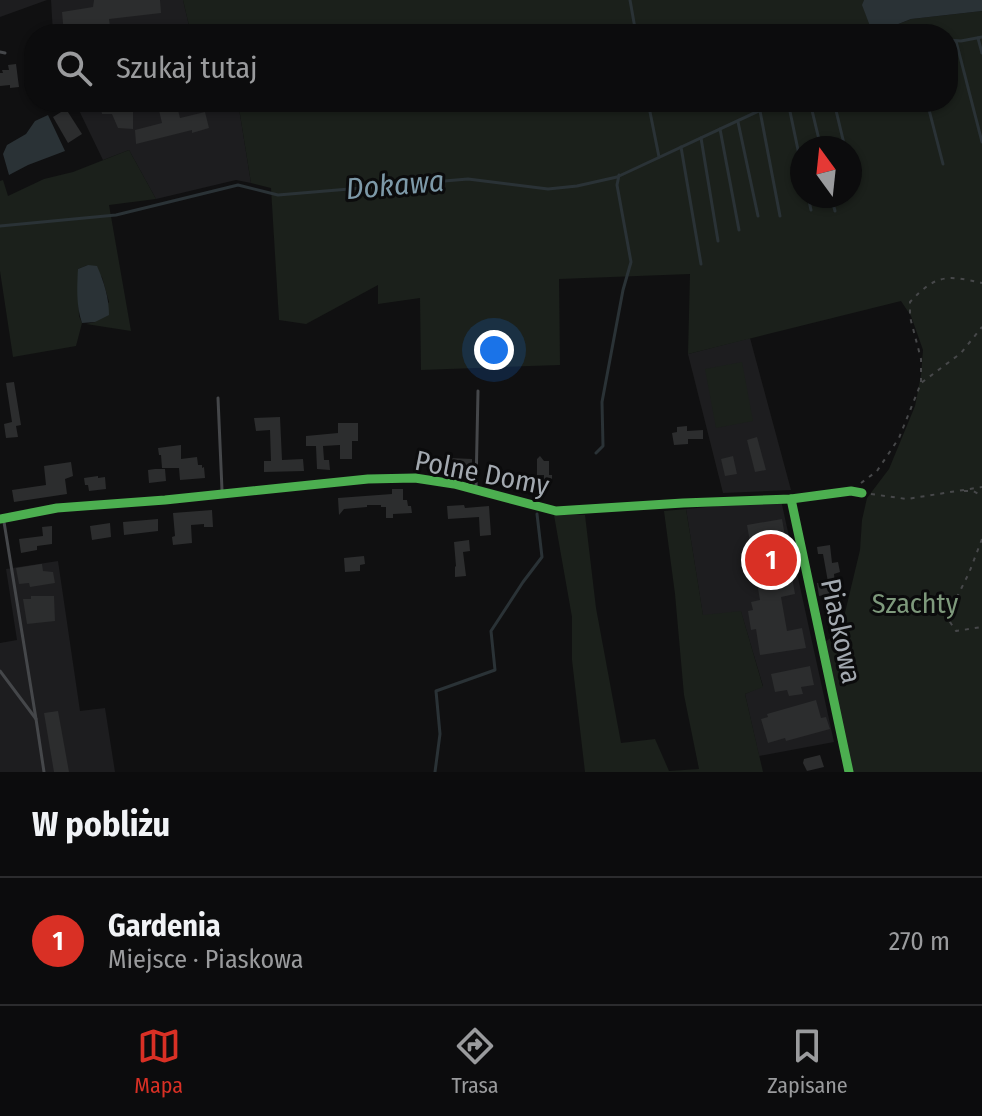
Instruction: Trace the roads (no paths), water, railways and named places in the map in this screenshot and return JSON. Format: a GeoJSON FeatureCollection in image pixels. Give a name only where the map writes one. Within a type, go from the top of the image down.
{"type":"FeatureCollection","features":[{"type":"Feature","properties":{"kind":"street","name":"Polne Domy"},"geometry":{"type":"LineString","coordinates":[[2,519],[57,508],[368,479],[415,478],[454,484],[556,511],[791,499],[856,492]]}},
{"type":"Feature","properties":{"kind":"street","name":"Piaskowa"},"geometry":{"type":"LineString","coordinates":[[791,499],[849,772]]}},
{"type":"Feature","properties":{"kind":"lane"},"geometry":{"type":"LineString","coordinates":[[476,490],[478,391]]}},
{"type":"Feature","properties":{"kind":"lane"},"geometry":{"type":"LineString","coordinates":[[218,398],[222,493]]}},
{"type":"Feature","properties":{"kind":"lane"},"geometry":{"type":"LineString","coordinates":[[2,519],[44,772]]}},
{"type":"Feature","properties":{"kind":"lane"},"geometry":{"type":"LineString","coordinates":[[0,671],[36,719]]}},
{"type":"Feature","properties":{"kind":"waterway"},"geometry":{"type":"LineString","coordinates":[[630,0],[634,24]]}},
{"type":"Feature","properties":{"kind":"waterway","name":"Dokawa"},"geometry":{"type":"LineString","coordinates":[[958,41],[982,37]]}},
{"type":"Feature","properties":{"kind":"waterway"},"geometry":{"type":"LineString","coordinates":[[978,38],[982,53]]}},
{"type":"Feature","properties":{"kind":"waterway"},"geometry":{"type":"LineString","coordinates":[[958,49],[982,142]]}},
{"type":"Feature","properties":{"kind":"waterway"},"geometry":{"type":"LineString","coordinates":[[650,112],[659,157]]}},
{"type":"Feature","properties":{"kind":"waterway","name":"Dokawa"},"geometry":{"type":"LineString","coordinates":[[0,226],[116,215],[238,185],[278,195],[468,179],[548,189],[577,186],[617,177],[757,112]]}},
{"type":"Feature","properties":{"kind":"waterway"},"geometry":{"type":"LineString","coordinates":[[760,112],[780,216]]}},
{"type":"Feature","properties":{"kind":"waterway"},"geometry":{"type":"LineString","coordinates":[[790,112],[795,136]]}},
{"type":"Feature","properties":{"kind":"waterway"},"geometry":{"type":"LineString","coordinates":[[812,112],[818,136]]}},
{"type":"Feature","properties":{"kind":"waterway"},"geometry":{"type":"LineString","coordinates":[[836,112],[842,136]]}},
{"type":"Feature","properties":{"kind":"waterway"},"geometry":{"type":"LineString","coordinates":[[930,112],[943,164]]}},
{"type":"Feature","properties":{"kind":"waterway"},"geometry":{"type":"LineString","coordinates":[[738,122],[758,216]]}},
{"type":"Feature","properties":{"kind":"waterway"},"geometry":{"type":"LineString","coordinates":[[720,129],[739,230]]}},
{"type":"Feature","properties":{"kind":"waterway"},"geometry":{"type":"LineString","coordinates":[[701,138],[718,241]]}},
{"type":"Feature","properties":{"kind":"waterway"},"geometry":{"type":"LineString","coordinates":[[681,147],[701,264]]}},
{"type":"Feature","properties":{"kind":"waterway"},"geometry":{"type":"LineString","coordinates":[[596,453],[603,446],[602,402],[631,262],[617,185],[619,175]]}},
{"type":"Feature","properties":{"kind":"waterway"},"geometry":{"type":"LineString","coordinates":[[435,772],[440,734],[436,691],[495,670],[491,631],[542,557],[537,514]]}},
{"type":"Feature","properties":{"kind":"place","name":"Gardenia"},"geometry":{"type":"Point","coordinates":[771,560]}},
{"type":"Feature","properties":{"kind":"park label","name":"Szachty"},"geometry":{"type":"Point","coordinates":[915,603]}}]}
